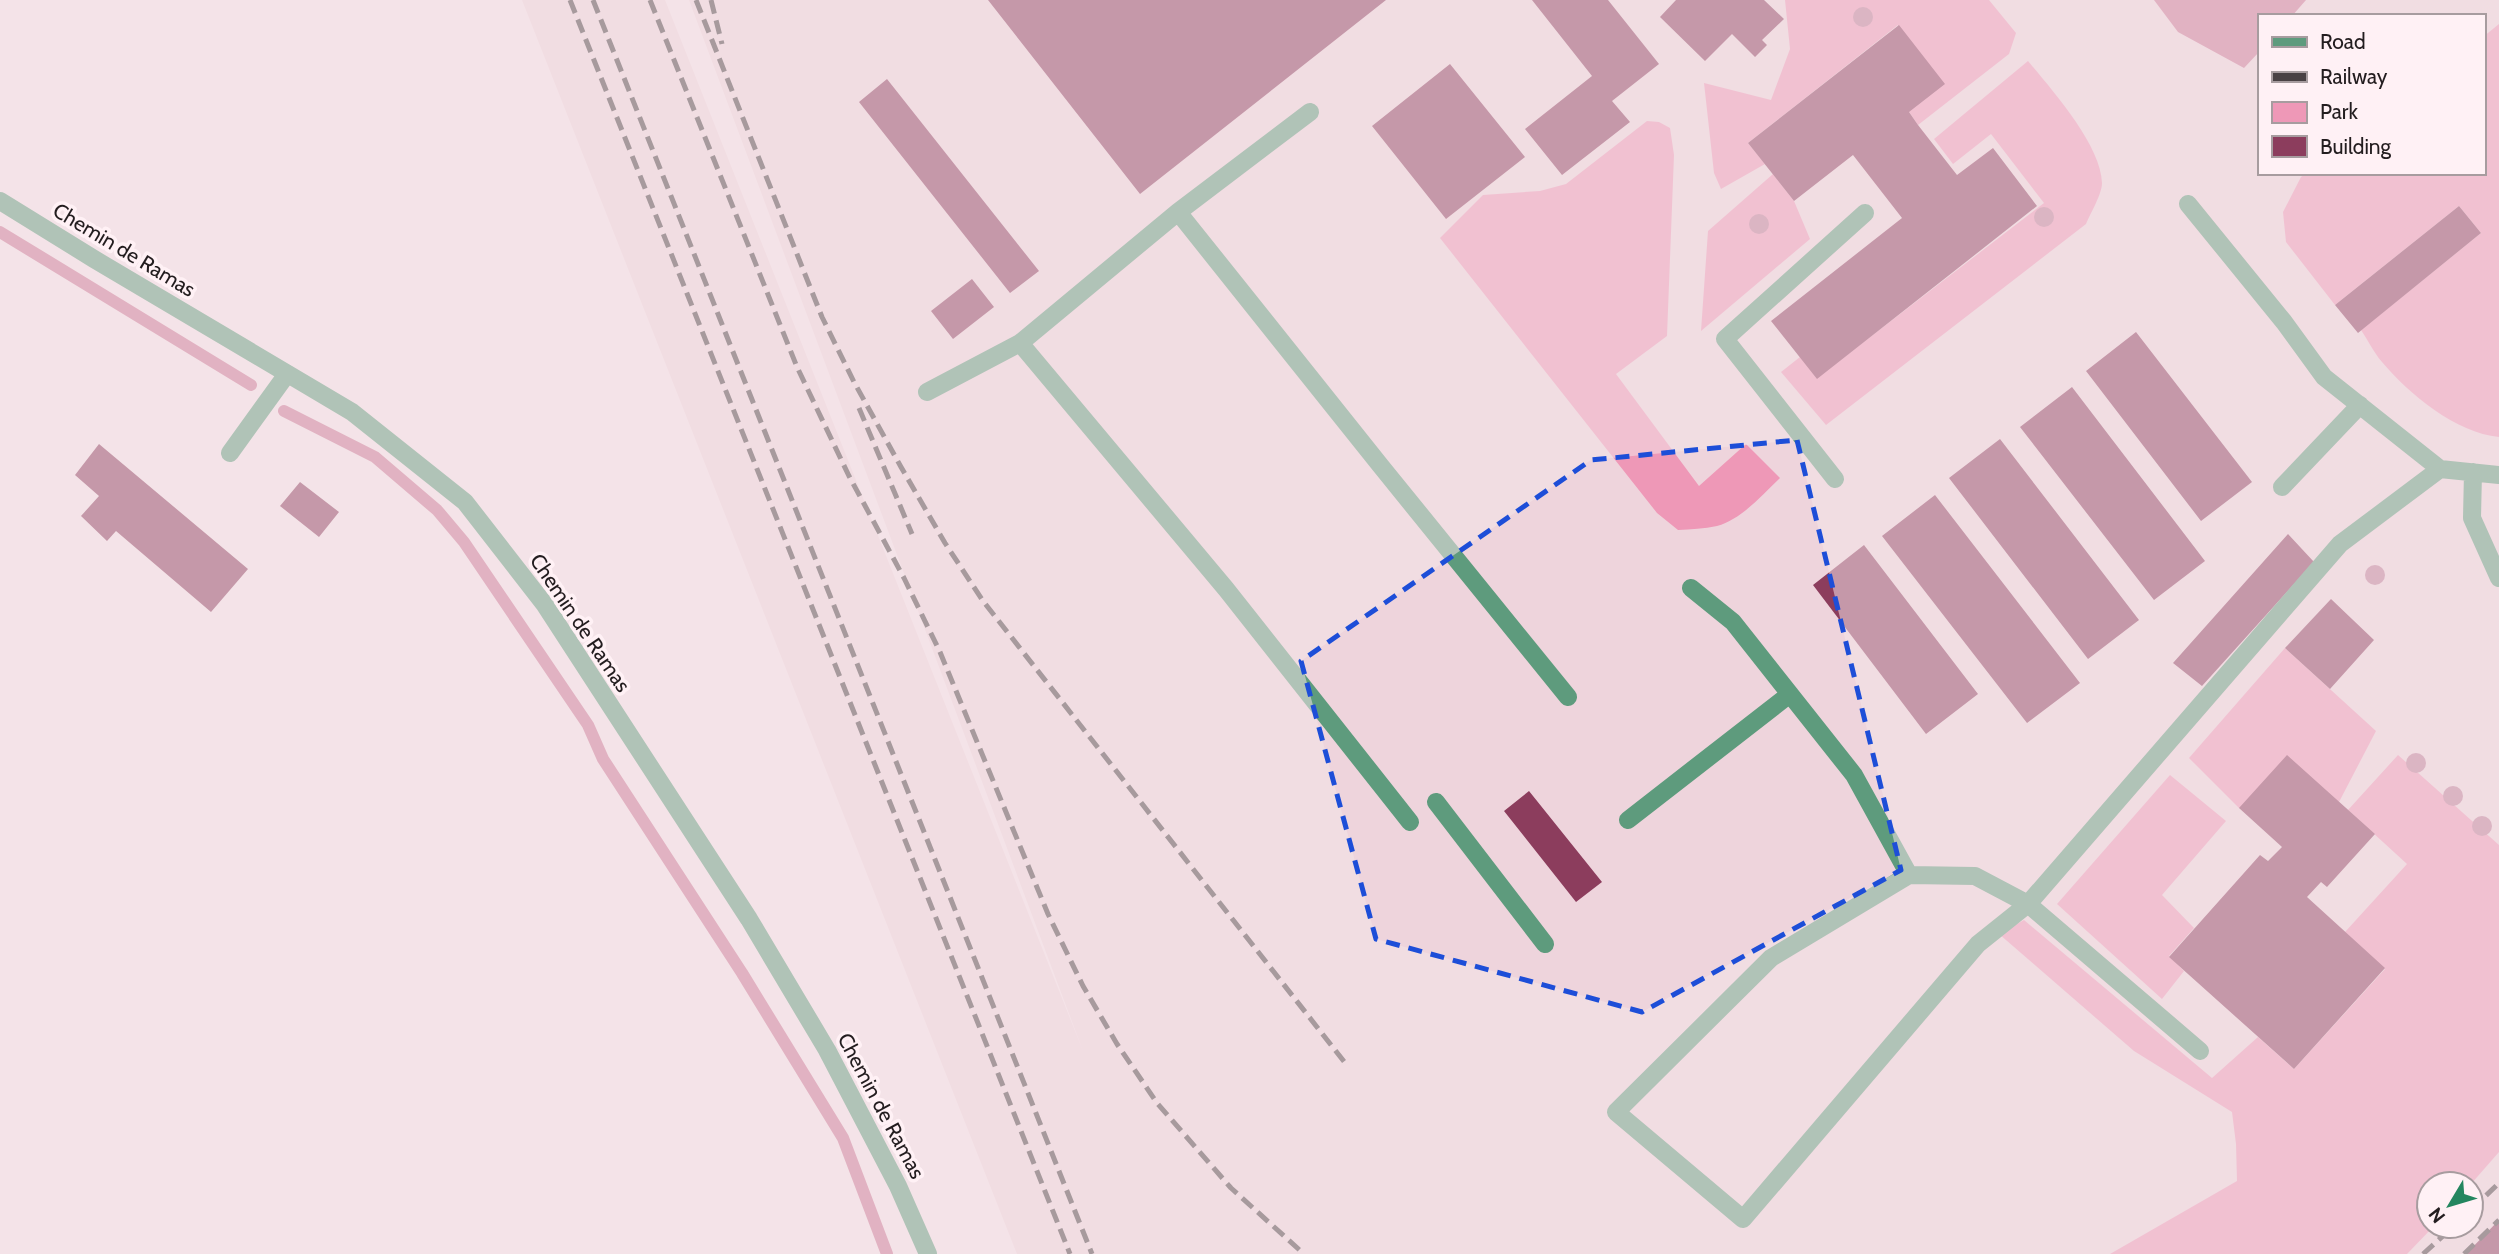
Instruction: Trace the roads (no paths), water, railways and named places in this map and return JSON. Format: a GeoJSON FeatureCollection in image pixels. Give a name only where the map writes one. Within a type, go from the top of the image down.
{"type":"FeatureCollection","features":[{"type":"Feature","properties":{"kind":"street"},"geometry":{"type":"LineString","coordinates":[[927,391],[1020,343],[1178,212],[1310,112]]}},
{"type":"Feature","properties":{"kind":"street","name":"Chemin de Ramas"},"geometry":{"type":"LineString","coordinates":[[0,201],[352,412],[465,502],[545,605],[749,919],[827,1050],[898,1186],[928,1254]]}},
{"type":"Feature","properties":{"kind":"street"},"geometry":{"type":"LineString","coordinates":[[2188,204],[2284,322],[2324,377],[2440,469],[2499,475]]}},
{"type":"Feature","properties":{"kind":"street"},"geometry":{"type":"LineString","coordinates":[[1178,212],[1568,697]]}},
{"type":"Feature","properties":{"kind":"street"},"geometry":{"type":"LineString","coordinates":[[1835,479],[1725,339],[1865,213]]}},
{"type":"Feature","properties":{"kind":"street"},"geometry":{"type":"LineString","coordinates":[[1020,343],[1226,589],[1410,822]]}},
{"type":"Feature","properties":{"kind":"street"},"geometry":{"type":"LineString","coordinates":[[230,453],[287,374]]}},
{"type":"Feature","properties":{"kind":"street"},"geometry":{"type":"LineString","coordinates":[[2282,487],[2360,405]]}},
{"type":"Feature","properties":{"kind":"street"},"geometry":{"type":"LineString","coordinates":[[2200,1051],[2028,904],[1975,876],[1909,875],[1771,958],[1616,1112],[1742,1219],[1978,944],[2028,904],[2340,544],[2440,469]]}},
{"type":"Feature","properties":{"kind":"street"},"geometry":{"type":"LineString","coordinates":[[2473,472],[2472,518],[2499,578]]}},
{"type":"Feature","properties":{"kind":"street"},"geometry":{"type":"LineString","coordinates":[[1691,588],[1733,622],[1854,775],[1909,875]]}},
{"type":"Feature","properties":{"kind":"street"},"geometry":{"type":"LineString","coordinates":[[1628,820],[1790,694]]}},
{"type":"Feature","properties":{"kind":"street"},"geometry":{"type":"LineString","coordinates":[[1436,802],[1545,944]]}},
{"type":"Feature","properties":{"kind":"waterway"},"geometry":{"type":"LineString","coordinates":[[0,232],[251,385]]}},
{"type":"Feature","properties":{"kind":"waterway"},"geometry":{"type":"LineString","coordinates":[[284,411],[375,457],[437,510],[464,542],[588,725],[603,759],[742,973],[843,1138],[887,1254]]}},
{"type":"Feature","properties":{"kind":"railway"},"geometry":{"type":"LineString","coordinates":[[570,0],[1070,1254]]}},
{"type":"Feature","properties":{"kind":"railway"},"geometry":{"type":"LineString","coordinates":[[593,0],[1092,1254]]}},
{"type":"Feature","properties":{"kind":"railway"},"geometry":{"type":"LineString","coordinates":[[650,0],[797,367],[849,476],[940,652],[1048,914],[1083,986],[1117,1044],[1157,1103],[1231,1188],[1304,1254]]}},
{"type":"Feature","properties":{"kind":"railway"},"geometry":{"type":"LineString","coordinates":[[696,0],[822,317],[854,382],[945,543],[983,601],[1346,1064]]}},
{"type":"Feature","properties":{"kind":"railway"},"geometry":{"type":"LineString","coordinates":[[711,0],[722,44]]}},
{"type":"Feature","properties":{"kind":"railway"},"geometry":{"type":"LineString","coordinates":[[859,408],[912,534]]}},
{"type":"Feature","properties":{"kind":"railway"},"geometry":{"type":"LineString","coordinates":[[2485,1196],[2499,1183]]}},
{"type":"Feature","properties":{"kind":"railway"},"geometry":{"type":"LineString","coordinates":[[2464,1254],[2499,1220]]}},
{"type":"Feature","properties":{"kind":"railway"},"geometry":{"type":"LineString","coordinates":[[2423,1254],[2438,1240]]}}]}
